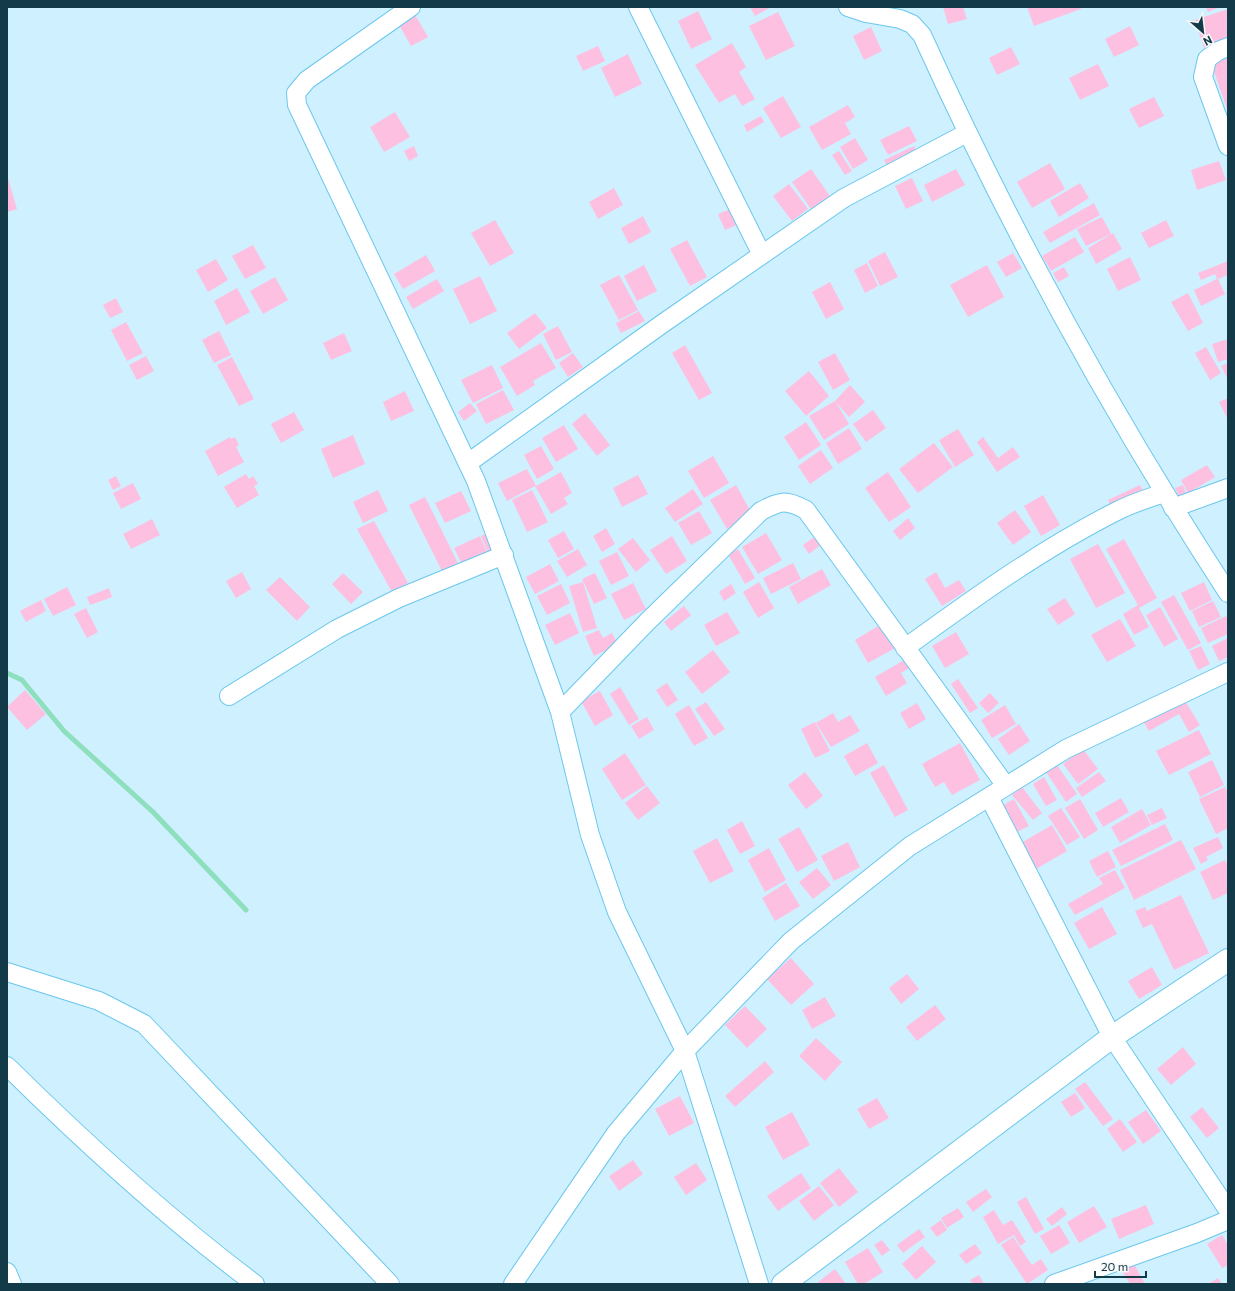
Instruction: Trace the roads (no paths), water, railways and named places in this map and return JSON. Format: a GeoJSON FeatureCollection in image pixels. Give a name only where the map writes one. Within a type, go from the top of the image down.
{"type":"FeatureCollection","features":[{"type":"Feature","properties":{"kind":"street"},"geometry":{"type":"LineString","coordinates":[[411,7],[307,80],[296,93],[297,105],[476,481],[560,712],[590,835],[618,912],[685,1052],[759,1284]]}},
{"type":"Feature","properties":{"kind":"street"},"geometry":{"type":"LineString","coordinates":[[638,7],[762,255]]}},
{"type":"Feature","properties":{"kind":"street"},"geometry":{"type":"LineString","coordinates":[[848,7],[866,13],[900,19],[912,24],[922,36],[967,133],[1062,318],[1114,411],[1228,593]]}},
{"type":"Feature","properties":{"kind":"street"},"geometry":{"type":"LineString","coordinates":[[1228,47],[1218,51],[1207,59],[1203,76],[1228,146]]}},
{"type":"Feature","properties":{"kind":"street"},"geometry":{"type":"LineString","coordinates":[[468,463],[662,324],[844,198],[967,133]]}},
{"type":"Feature","properties":{"kind":"street"},"geometry":{"type":"LineString","coordinates":[[905,648],[978,595],[1050,548],[1120,510],[1228,488]]}},
{"type":"Feature","properties":{"kind":"street"},"geometry":{"type":"LineString","coordinates":[[560,712],[647,622],[761,512],[777,504],[791,502],[806,510],[1006,786]]}},
{"type":"Feature","properties":{"kind":"street"},"geometry":{"type":"LineString","coordinates":[[229,696],[336,629],[399,598],[504,556]]}},
{"type":"Feature","properties":{"kind":"street"},"geometry":{"type":"LineString","coordinates":[[513,1284],[616,1133],[685,1052],[791,941],[910,846],[1066,748],[1228,672]]}},
{"type":"Feature","properties":{"kind":"street"},"geometry":{"type":"LineString","coordinates":[[989,796],[1112,1037],[1228,1210]]}},
{"type":"Feature","properties":{"kind":"street"},"geometry":{"type":"LineString","coordinates":[[783,1284],[1112,1037],[1228,960]]}},
{"type":"Feature","properties":{"kind":"street"},"geometry":{"type":"LineString","coordinates":[[7,972],[99,1001],[144,1024],[390,1284]]}},
{"type":"Feature","properties":{"kind":"street"},"geometry":{"type":"LineString","coordinates":[[7,1066],[88,1144],[211,1251],[255,1284]]}},
{"type":"Feature","properties":{"kind":"street"},"geometry":{"type":"LineString","coordinates":[[1054,1284],[1197,1233],[1228,1220]]}},
{"type":"Feature","properties":{"kind":"street"},"geometry":{"type":"LineString","coordinates":[[7,1272],[12,1284]]}},
{"type":"Feature","properties":{"kind":"waterway"},"geometry":{"type":"LineString","coordinates":[[7,673],[22,680],[64,731],[153,812],[246,910]]}}]}
